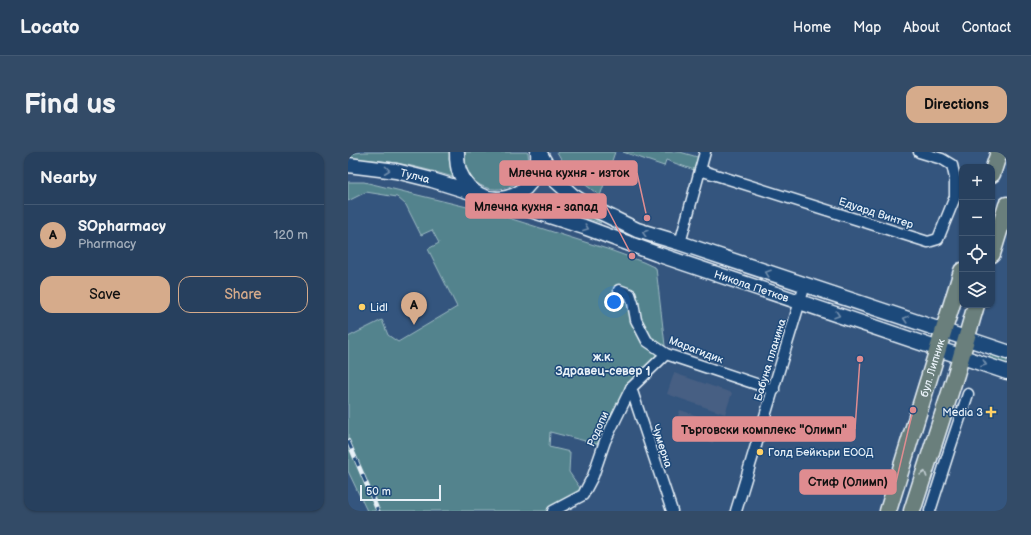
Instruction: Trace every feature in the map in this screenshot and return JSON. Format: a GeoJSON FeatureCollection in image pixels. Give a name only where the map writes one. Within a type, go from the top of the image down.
{"type":"FeatureCollection","features":[{"type":"Feature","properties":{"kind":"main road"},"geometry":{"type":"LineString","coordinates":[[457,152],[457,163],[465,183],[473,191],[480,195]]}},
{"type":"Feature","properties":{"kind":"main road"},"geometry":{"type":"LineString","coordinates":[[496,199],[515,195],[524,189],[531,181],[536,171],[538,152]]}},
{"type":"Feature","properties":{"kind":"main road","name":"Никола Петков"},"geometry":{"type":"LineString","coordinates":[[538,152],[555,180],[573,196],[590,207],[637,230],[1007,352]]}},
{"type":"Feature","properties":{"kind":"main road"},"geometry":{"type":"LineString","coordinates":[[995,165],[999,152]]}},
{"type":"Feature","properties":{"kind":"main road","name":"Тулча"},"geometry":{"type":"LineString","coordinates":[[348,165],[396,171],[496,199]]}},
{"type":"Feature","properties":{"kind":"main road","name":"Никола Петков"},"geometry":{"type":"LineString","coordinates":[[496,199],[584,227],[800,303],[1007,372]]}},
{"type":"Feature","properties":{"kind":"main road"},"geometry":{"type":"LineString","coordinates":[[995,244],[1007,205]]}},
{"type":"Feature","properties":{"kind":"main road","name":"бул. Липник"},"geometry":{"type":"LineString","coordinates":[[888,511],[962,272]]}},
{"type":"Feature","properties":{"kind":"main road"},"geometry":{"type":"LineString","coordinates":[[912,511],[975,308]]}},
{"type":"Feature","properties":{"kind":"street"},"geometry":{"type":"LineString","coordinates":[[680,243],[705,152]]}},
{"type":"Feature","properties":{"kind":"street","name":"Едуард Винтер"},"geometry":{"type":"LineString","coordinates":[[700,170],[928,242],[938,239],[955,197],[955,178],[952,165],[919,152]]}},
{"type":"Feature","properties":{"kind":"street","name":"Бабуна планина"},"geometry":{"type":"LineString","coordinates":[[736,511],[805,285]]}},
{"type":"Feature","properties":{"kind":"street","name":"Марагидик"},"geometry":{"type":"LineString","coordinates":[[618,290],[630,294],[636,320],[647,341],[666,354],[774,390]]}},
{"type":"Feature","properties":{"kind":"street","name":"Родопи"},"geometry":{"type":"LineString","coordinates":[[553,511],[583,495],[593,476],[605,441],[631,388],[666,354]]}},
{"type":"Feature","properties":{"kind":"street","name":"Чумерна"},"geometry":{"type":"LineString","coordinates":[[631,388],[672,511]]}},
{"type":"Feature","properties":{"kind":"street"},"geometry":{"type":"LineString","coordinates":[[930,511],[968,394]]}},
{"type":"Feature","properties":{"kind":"shaded area"},"geometry":{"type":"Polygon","coordinates":[[[674,373],[732,393],[725,414],[667,394],[674,373]]]}},
{"type":"Feature","properties":{"kind":"shaded area"},"geometry":{"type":"Polygon","coordinates":[[[680,410],[719,423],[713,443],[673,430],[680,410]]]}},
{"type":"Feature","properties":{"kind":"green space"},"geometry":{"type":"Polygon","coordinates":[[[363,152],[450,152],[449,159],[453,177],[401,164],[375,160],[348,159],[348,154],[363,152]]]}},
{"type":"Feature","properties":{"kind":"green space"},"geometry":{"type":"Polygon","coordinates":[[[465,152],[528,152],[527,168],[521,179],[510,186],[498,189],[485,187],[474,181],[467,169],[465,152]]]}},
{"type":"Feature","properties":{"kind":"green space"},"geometry":{"type":"Polygon","coordinates":[[[557,152],[615,152],[600,196],[578,179],[564,164],[557,152]]]}},
{"type":"Feature","properties":{"kind":"green space"},"geometry":{"type":"Polygon","coordinates":[[[623,152],[680,152],[701,158],[697,171],[666,160],[664,166],[623,152]]]}},
{"type":"Feature","properties":{"kind":"green space"},"geometry":{"type":"Polygon","coordinates":[[[348,182],[364,182],[496,214],[607,249],[656,268],[666,354],[631,388],[597,444],[550,432],[549,447],[570,452],[569,472],[583,495],[553,511],[367,511],[348,471],[348,337],[382,320],[388,335],[398,342],[457,307],[428,249],[439,243],[432,230],[421,235],[406,205],[397,197],[366,192],[348,201],[348,182]]]}},
{"type":"Feature","properties":{"kind":"green space"},"geometry":{"type":"Polygon","coordinates":[[[561,198],[601,223],[548,206],[561,198]]]}},
{"type":"Feature","properties":{"kind":"green space"},"geometry":{"type":"Polygon","coordinates":[[[991,354],[1007,360],[1007,364],[989,358],[991,354]]]}},
{"type":"Feature","properties":{"kind":"railway"},"geometry":{"type":"LineString","coordinates":[[348,441],[378,511]]}},
{"type":"Feature","properties":{"kind":"place","name":"Млечна кухня - изток"},"geometry":{"type":"Point","coordinates":[647,218]}},
{"type":"Feature","properties":{"kind":"place","name":"Млечна кухня - запад"},"geometry":{"type":"Point","coordinates":[632,256]}},
{"type":"Feature","properties":{"kind":"place","name":"Lidl"},"geometry":{"type":"Point","coordinates":[362,307]}},
{"type":"Feature","properties":{"kind":"place","name":"SOpharmacy"},"geometry":{"type":"Point","coordinates":[414,325]}},
{"type":"Feature","properties":{"kind":"place","name":"Търговски комплекс \"Олимп\""},"geometry":{"type":"Point","coordinates":[860,359]}},
{"type":"Feature","properties":{"kind":"place","name":"Стиф (Олимп)"},"geometry":{"type":"Point","coordinates":[913,410]}},
{"type":"Feature","properties":{"kind":"place","name":"Media 3"},"geometry":{"type":"Point","coordinates":[991,412]}},
{"type":"Feature","properties":{"kind":"place","name":"Голд Бейкъри ЕООД"},"geometry":{"type":"Point","coordinates":[760,452]}},
{"type":"Feature","properties":{"kind":"district","name":"ж.к. Здравец-север 1"},"geometry":{"type":"Point","coordinates":[603,364]}}]}
